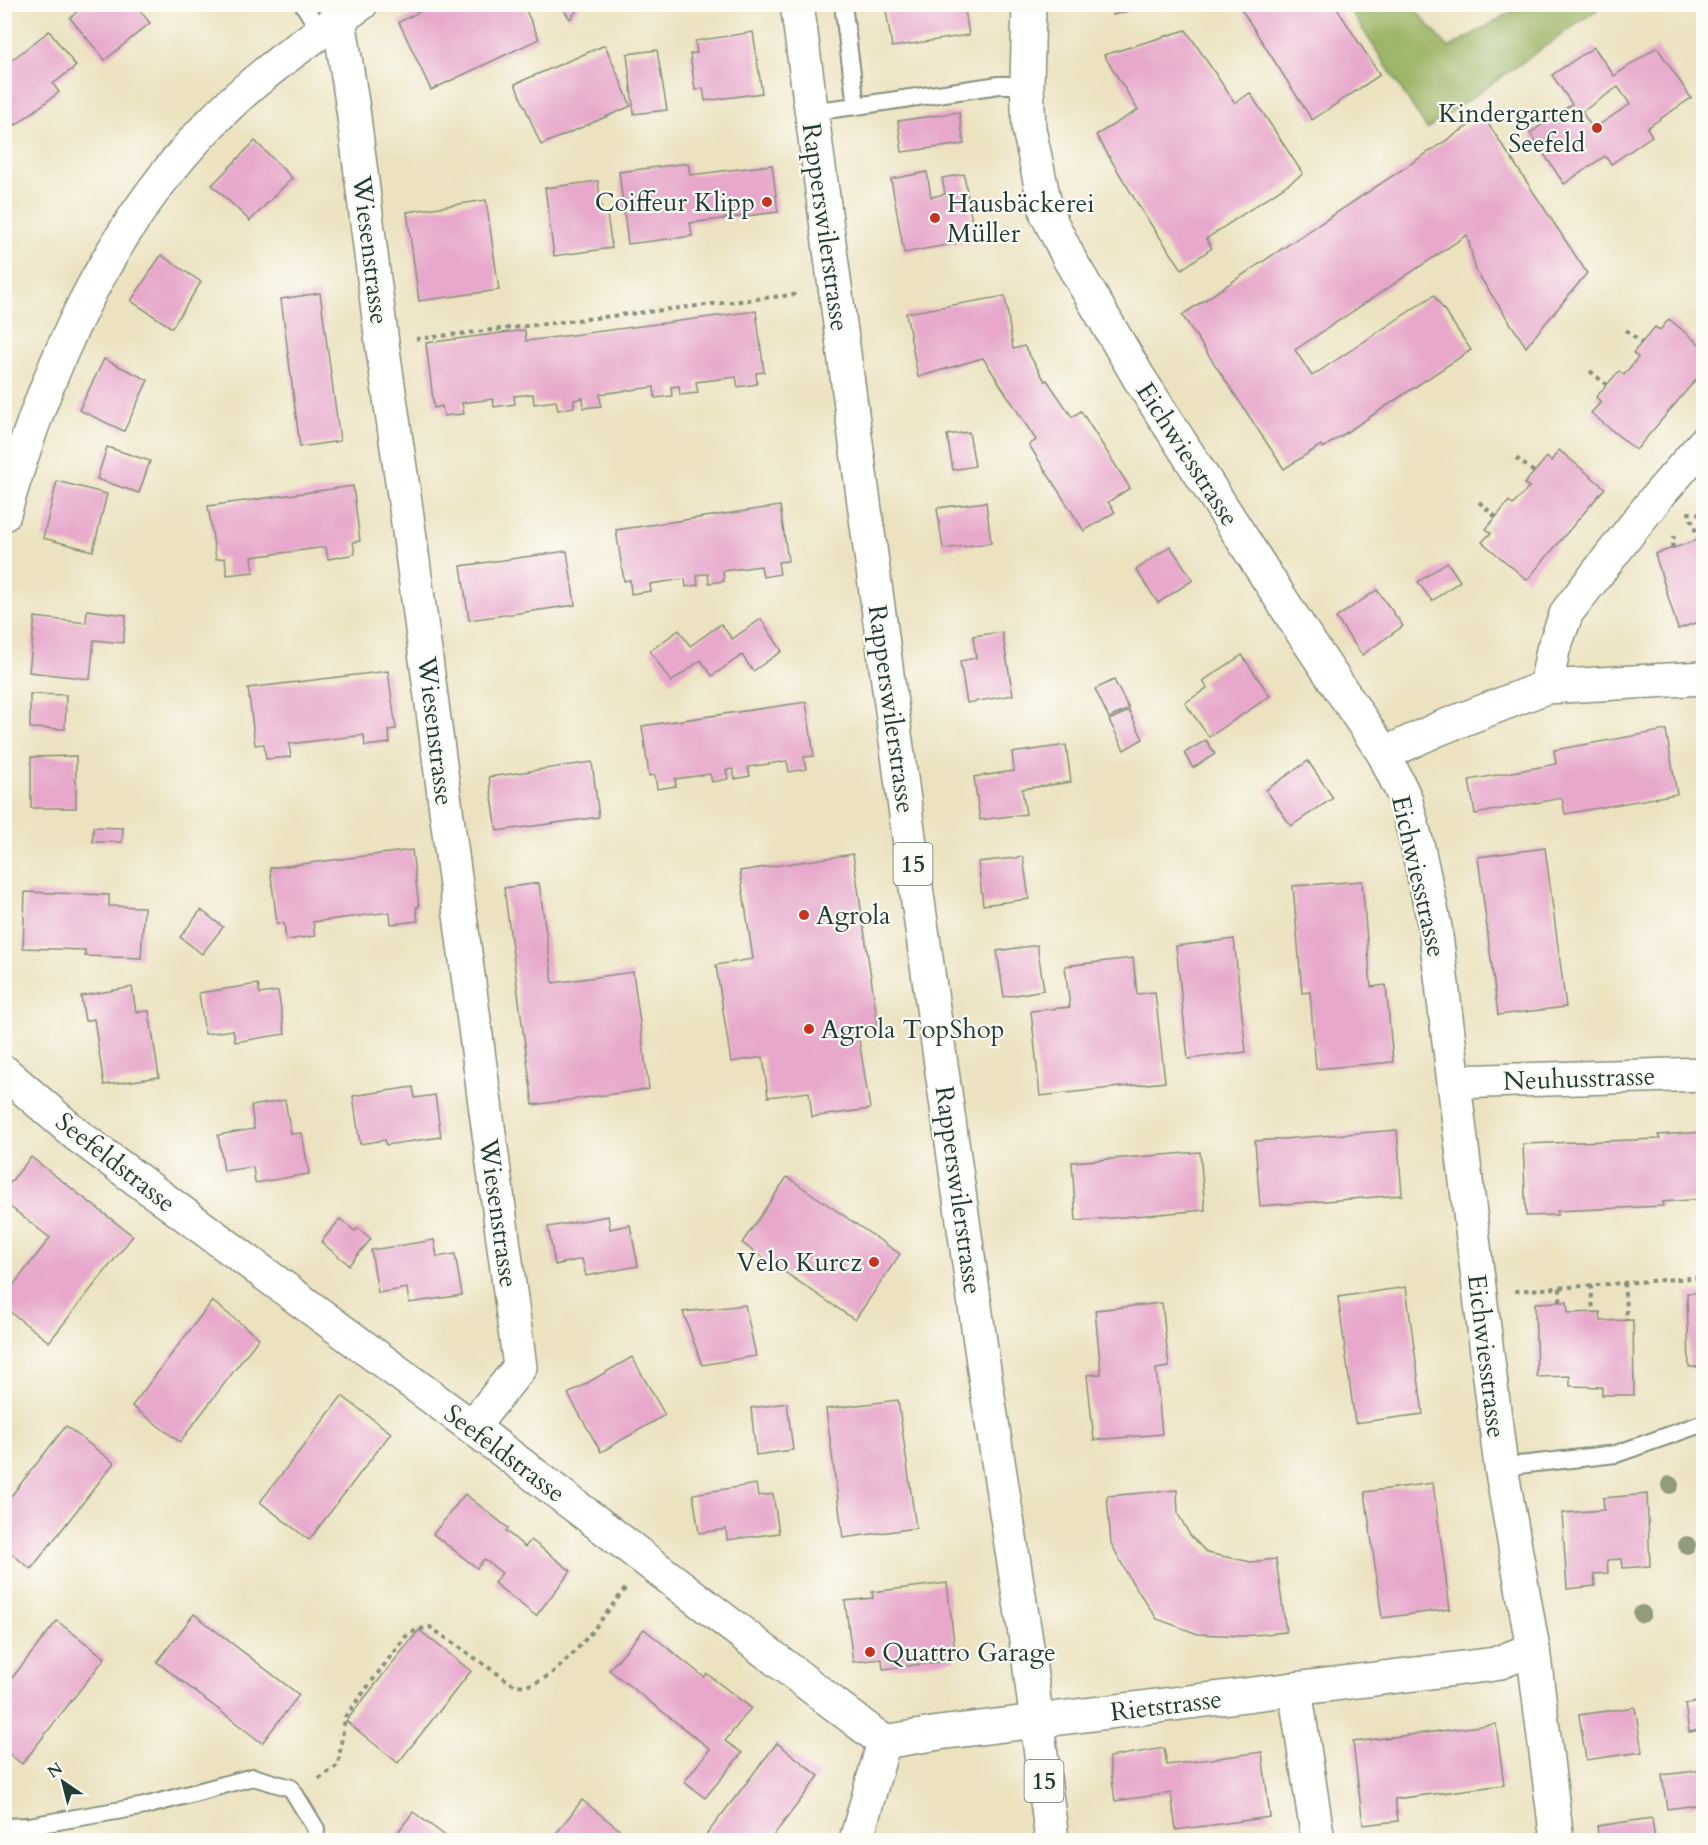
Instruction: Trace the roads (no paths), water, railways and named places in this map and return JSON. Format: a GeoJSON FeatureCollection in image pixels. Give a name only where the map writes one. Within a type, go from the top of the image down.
{"type":"FeatureCollection","features":[{"type":"Feature","properties":{"kind":"street","name":"Rapperswilerstrasse"},"geometry":{"type":"LineString","coordinates":[[797,4],[908,830],[986,1384],[1026,1642],[1052,1840]]}},
{"type":"Feature","properties":{"kind":"street","name":"Eichwiesstrasse"},"geometry":{"type":"LineString","coordinates":[[1029,4],[1027,85],[1029,129],[1047,214],[1070,260],[1139,378],[1301,630],[1384,754],[1405,798],[1435,927],[1501,1467],[1533,1649],[1557,1840]]}},
{"type":"Feature","properties":{"kind":"street","name":"Wiesenstrasse"},"geometry":{"type":"LineString","coordinates":[[331,15],[352,99],[382,343],[409,528],[520,1367],[472,1427]]}},
{"type":"Feature","properties":{"kind":"street"},"geometry":{"type":"LineString","coordinates":[[4,514],[29,435],[60,353],[101,270],[126,228],[161,181],[208,126],[331,15]]}},
{"type":"Feature","properties":{"kind":"street"},"geometry":{"type":"LineString","coordinates":[[1546,687],[1554,650],[1567,612],[1656,498],[1704,443]]}},
{"type":"Feature","properties":{"kind":"street"},"geometry":{"type":"LineString","coordinates":[[1384,754],[1438,729],[1546,687],[1704,678]]}},
{"type":"Feature","properties":{"kind":"street","name":"Seefeldstrasse"},"geometry":{"type":"LineString","coordinates":[[5,1073],[77,1135],[472,1427],[884,1742]]}},
{"type":"Feature","properties":{"kind":"street","name":"Neuhusstrasse"},"geometry":{"type":"LineString","coordinates":[[1455,1082],[1704,1074]]}},
{"type":"Feature","properties":{"kind":"street","name":"Rietstrasse"},"geometry":{"type":"LineString","coordinates":[[1036,1721],[1494,1664],[1533,1649]]}},
{"type":"Feature","properties":{"kind":"street"},"geometry":{"type":"LineString","coordinates":[[1295,1689],[1318,1840]]}},
{"type":"Feature","properties":{"kind":"street"},"geometry":{"type":"LineString","coordinates":[[856,1840],[884,1742],[1036,1721]]}},
{"type":"Feature","properties":{"kind":"lane"},"geometry":{"type":"LineString","coordinates":[[843,4],[856,106]]}},
{"type":"Feature","properties":{"kind":"lane"},"geometry":{"type":"LineString","coordinates":[[810,112],[999,85],[1027,85]]}},
{"type":"Feature","properties":{"kind":"lane"},"geometry":{"type":"LineString","coordinates":[[1501,1467],[1616,1454],[1704,1423]]}},
{"type":"Feature","properties":{"kind":"lane"},"geometry":{"type":"LineString","coordinates":[[4,1827],[29,1826],[145,1806],[253,1777],[291,1788],[316,1829],[315,1840]]}},
{"type":"Feature","properties":{"kind":"place","name":"Kindergarten Seefeld"},"geometry":{"type":"Point","coordinates":[1597,128]}},
{"type":"Feature","properties":{"kind":"place","name":"Coiffeur Klipp"},"geometry":{"type":"Point","coordinates":[767,202]}},
{"type":"Feature","properties":{"kind":"place","name":"Hausbäckerei Müller"},"geometry":{"type":"Point","coordinates":[935,218]}},
{"type":"Feature","properties":{"kind":"place","name":"Agrola"},"geometry":{"type":"Point","coordinates":[804,915]}},
{"type":"Feature","properties":{"kind":"place","name":"Agrola TopShop"},"geometry":{"type":"Point","coordinates":[809,1029]}},
{"type":"Feature","properties":{"kind":"place","name":"Velo Kurcz"},"geometry":{"type":"Point","coordinates":[874,1262]}},
{"type":"Feature","properties":{"kind":"place","name":"Quattro Garage"},"geometry":{"type":"Point","coordinates":[870,1652]}}]}
